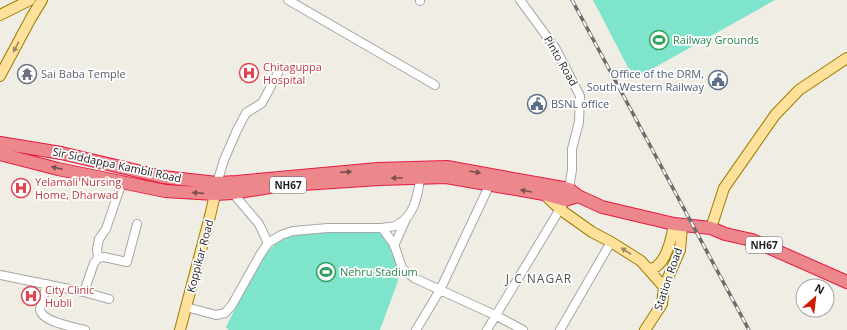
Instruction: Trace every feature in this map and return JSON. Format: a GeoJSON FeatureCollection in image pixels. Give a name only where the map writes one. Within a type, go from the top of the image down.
{"type":"FeatureCollection","features":[{"type":"Feature","properties":{"kind":"highway","name":"Sir Siddappa Kambli Road"},"geometry":{"type":"LineString","coordinates":[[1,147],[58,169],[165,191],[378,169],[447,167],[568,199]]}},
{"type":"Feature","properties":{"kind":"highway","name":"Sir Siddappa Kambli Road"},"geometry":{"type":"LineString","coordinates":[[1,147],[61,153],[164,177],[219,186],[233,193],[263,187],[379,179],[446,177],[568,199]]}},
{"type":"Feature","properties":{"kind":"highway","name":"NH67"},"geometry":{"type":"LineString","coordinates":[[568,199],[678,225],[711,228],[725,234],[752,240],[847,282]]}},
{"type":"Feature","properties":{"kind":"highway","name":"NH67"},"geometry":{"type":"LineString","coordinates":[[815,267],[847,288]]}},
{"type":"Feature","properties":{"kind":"main road"},"geometry":{"type":"LineString","coordinates":[[0,15],[30,0]]}},
{"type":"Feature","properties":{"kind":"main road"},"geometry":{"type":"LineString","coordinates":[[0,76],[42,0]]}},
{"type":"Feature","properties":{"kind":"main road"},"geometry":{"type":"LineString","coordinates":[[14,8],[27,8],[30,11],[31,18]]}},
{"type":"Feature","properties":{"kind":"main road"},"geometry":{"type":"LineString","coordinates":[[711,228],[724,188],[775,115],[799,90],[847,58]]}},
{"type":"Feature","properties":{"kind":"main road","name":"Koppikar Road"},"geometry":{"type":"LineString","coordinates":[[180,330],[219,186]]}},
{"type":"Feature","properties":{"kind":"main road"},"geometry":{"type":"LineString","coordinates":[[568,199],[592,232],[641,261],[664,287]]}},
{"type":"Feature","properties":{"kind":"main road"},"geometry":{"type":"LineString","coordinates":[[648,268],[658,266],[666,253],[678,225]]}},
{"type":"Feature","properties":{"kind":"main road","name":"Station Road"},"geometry":{"type":"LineString","coordinates":[[645,330],[662,304],[664,287],[680,250],[678,225]]}},
{"type":"Feature","properties":{"kind":"street"},"geometry":{"type":"LineString","coordinates":[[288,0],[435,85]]}},
{"type":"Feature","properties":{"kind":"street","name":"Pinto Road"},"geometry":{"type":"LineString","coordinates":[[520,0],[556,49],[580,96],[579,122],[572,149],[572,170],[568,199]]}},
{"type":"Feature","properties":{"kind":"street"},"geometry":{"type":"LineString","coordinates":[[219,186],[224,160],[237,130],[246,113],[262,103],[281,67]]}},
{"type":"Feature","properties":{"kind":"street"},"geometry":{"type":"LineString","coordinates":[[394,246],[406,219],[413,209],[419,189],[420,177]]}},
{"type":"Feature","properties":{"kind":"street"},"geometry":{"type":"LineString","coordinates":[[98,258],[97,249],[99,238],[106,229],[122,182]]}},
{"type":"Feature","properties":{"kind":"street"},"geometry":{"type":"LineString","coordinates":[[416,330],[440,290],[490,184]]}},
{"type":"Feature","properties":{"kind":"street"},"geometry":{"type":"LineString","coordinates":[[233,193],[258,224],[268,243]]}},
{"type":"Feature","properties":{"kind":"street"},"geometry":{"type":"LineString","coordinates":[[487,330],[568,199]]}},
{"type":"Feature","properties":{"kind":"street"},"geometry":{"type":"LineString","coordinates":[[186,308],[216,315],[225,313],[232,305],[260,254],[268,243],[281,235],[293,231],[328,228],[382,228],[395,226],[406,219]]}},
{"type":"Feature","properties":{"kind":"street"},"geometry":{"type":"LineString","coordinates":[[84,292],[94,263],[98,258],[104,257],[127,262],[137,224]]}},
{"type":"Feature","properties":{"kind":"street"},"geometry":{"type":"LineString","coordinates":[[382,228],[394,246],[402,268],[414,278],[497,316],[523,330]]}},
{"type":"Feature","properties":{"kind":"street"},"geometry":{"type":"LineString","coordinates":[[560,330],[611,242]]}},
{"type":"Feature","properties":{"kind":"street"},"geometry":{"type":"LineString","coordinates":[[0,275],[48,284],[109,299]]}},
{"type":"Feature","properties":{"kind":"street"},"geometry":{"type":"LineString","coordinates":[[48,284],[40,309],[43,317],[57,323],[85,330]]}},
{"type":"Feature","properties":{"kind":"green space","name":"Railway Grounds"},"geometry":{"type":"Polygon","coordinates":[[[593,0],[775,0],[634,79],[593,0]]]}},
{"type":"Feature","properties":{"kind":"green space","name":"Nehru Stadium"},"geometry":{"type":"Polygon","coordinates":[[[362,229],[379,232],[390,246],[396,262],[398,281],[380,330],[229,330],[226,327],[245,288],[261,261],[280,240],[292,233],[362,229]]]}},
{"type":"Feature","properties":{"kind":"railway"},"geometry":{"type":"LineString","coordinates":[[572,0],[749,330]]}},
{"type":"Feature","properties":{"kind":"place","name":"Railway Grounds"},"geometry":{"type":"Point","coordinates":[659,40]}},
{"type":"Feature","properties":{"kind":"place","name":"Chitaguppa Hospital"},"geometry":{"type":"Point","coordinates":[249,73]}},
{"type":"Feature","properties":{"kind":"place","name":"Sai Baba Temple"},"geometry":{"type":"Point","coordinates":[27,74]}},
{"type":"Feature","properties":{"kind":"place","name":"Office of the DRM, South Western Railway"},"geometry":{"type":"Point","coordinates":[718,80]}},
{"type":"Feature","properties":{"kind":"place","name":"BSNL office"},"geometry":{"type":"Point","coordinates":[537,104]}},
{"type":"Feature","properties":{"kind":"place","name":"Yelamali Nursing Home, Dharwad"},"geometry":{"type":"Point","coordinates":[21,188]}},
{"type":"Feature","properties":{"kind":"place","name":"Nehru Stadium"},"geometry":{"type":"Point","coordinates":[326,272]}},
{"type":"Feature","properties":{"kind":"place","name":"City Clinic Hubli"},"geometry":{"type":"Point","coordinates":[31,296]}},
{"type":"Feature","properties":{"kind":"district","name":"J C NAGAR"},"geometry":{"type":"Point","coordinates":[539,279]}}]}
